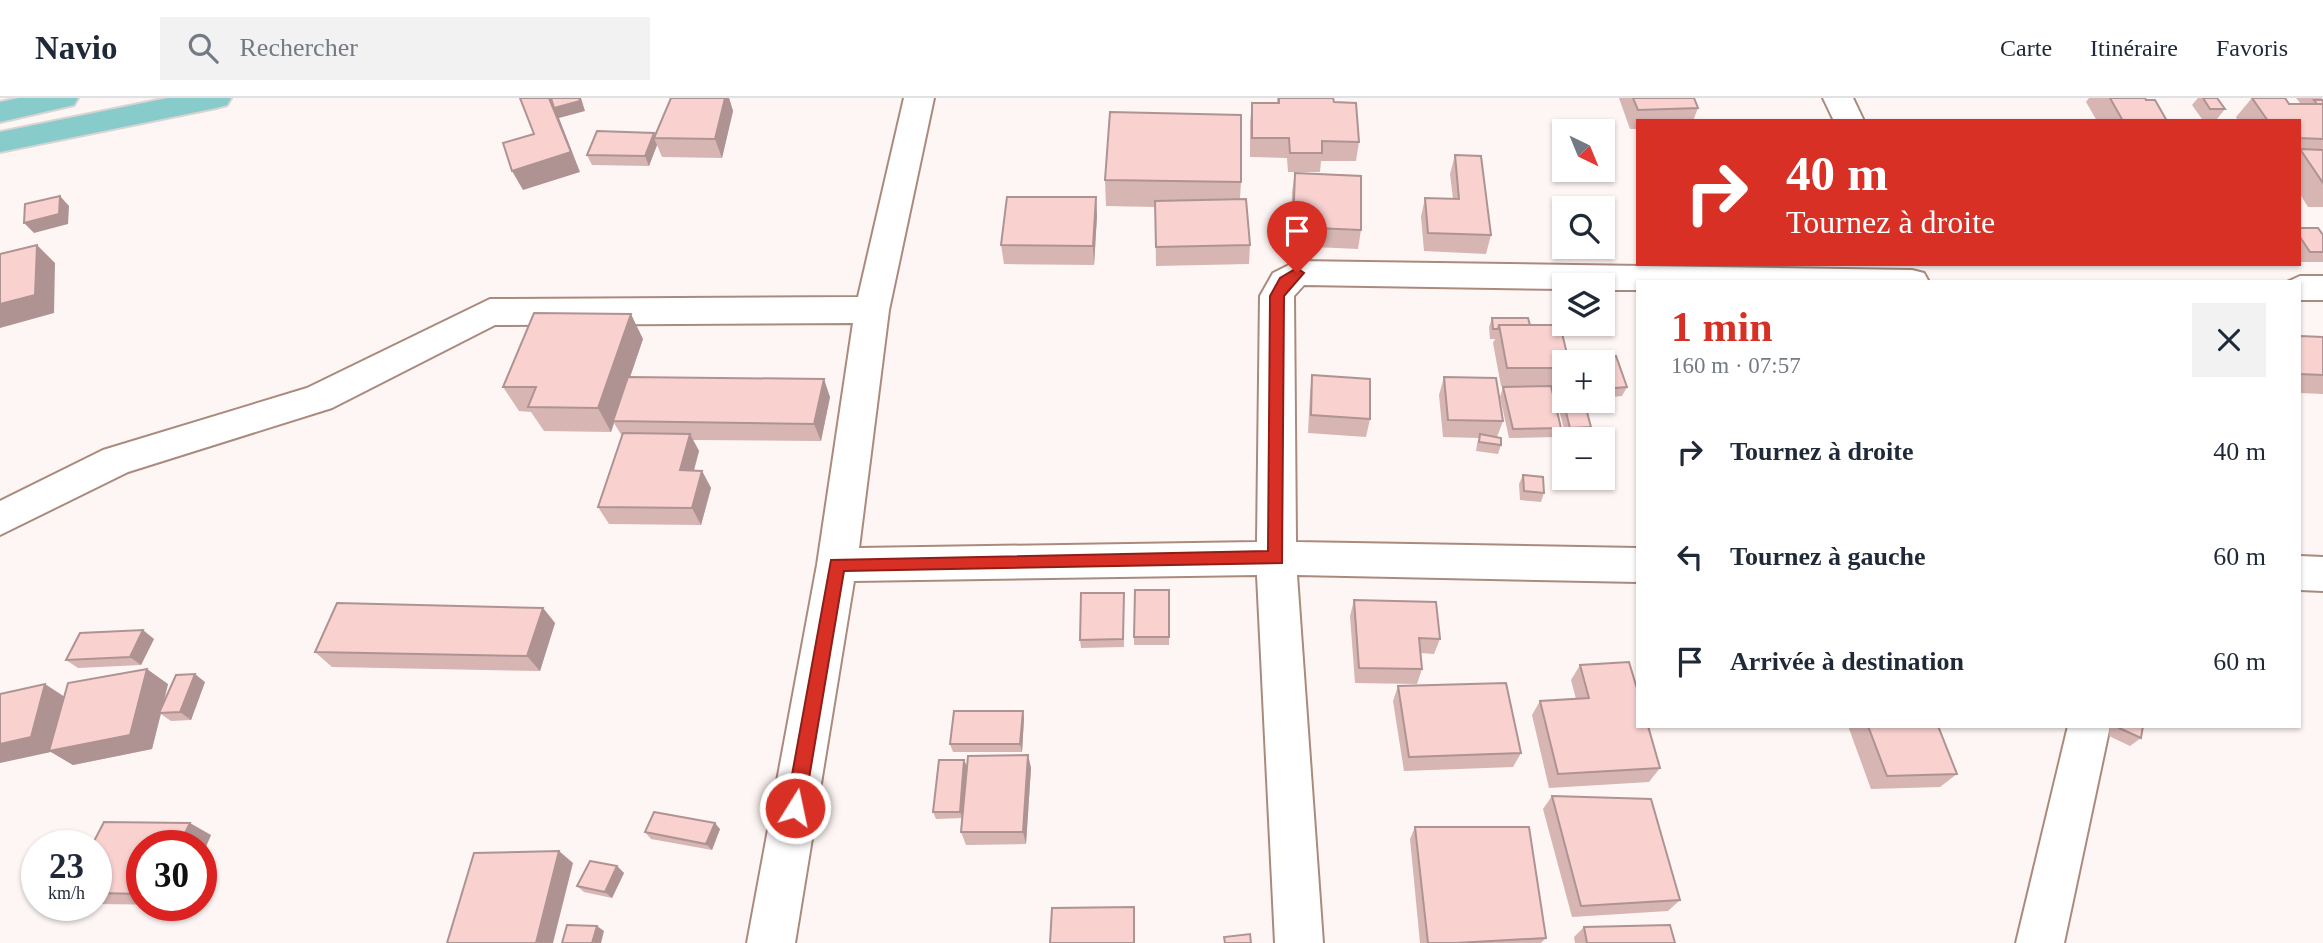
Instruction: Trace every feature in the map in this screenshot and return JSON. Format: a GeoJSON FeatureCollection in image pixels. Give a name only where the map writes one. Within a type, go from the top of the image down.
{"type":"FeatureCollection","features":[{"type":"Feature","properties":{"kind":"main road"},"geometry":{"type":"LineString","coordinates":[[0,113],[63,98]]}},
{"type":"Feature","properties":{"kind":"main road"},"geometry":{"type":"LineString","coordinates":[[0,142],[216,98]]}},
{"type":"Feature","properties":{"kind":"street"},"geometry":{"type":"LineString","coordinates":[[771,943],[837,565],[872,310],[919,98]]}},
{"type":"Feature","properties":{"kind":"street"},"geometry":{"type":"LineString","coordinates":[[1838,98],[1848,119]]}},
{"type":"Feature","properties":{"kind":"street"},"geometry":{"type":"LineString","coordinates":[[1299,943],[1276,558],[1277,296],[1285,282],[1297,273],[1775,280]]}},
{"type":"Feature","properties":{"kind":"street"},"geometry":{"type":"LineString","coordinates":[[2301,288],[2323,289]]}},
{"type":"Feature","properties":{"kind":"street"},"geometry":{"type":"LineString","coordinates":[[0,519],[116,461],[319,398],[490,312],[872,310]]}},
{"type":"Feature","properties":{"kind":"street"},"geometry":{"type":"LineString","coordinates":[[837,565],[1276,558],[1636,565]]}},
{"type":"Feature","properties":{"kind":"street"},"geometry":{"type":"LineString","coordinates":[[2301,573],[2323,574]]}},
{"type":"Feature","properties":{"kind":"street"},"geometry":{"type":"LineString","coordinates":[[2040,943],[2089,728]]}},
{"type":"Feature","properties":{"kind":"building"},"geometry":{"type":"Polygon","coordinates":[[[520,98],[549,98],[571,152],[512,171],[503,143],[534,134],[520,98]]]}},
{"type":"Feature","properties":{"kind":"building"},"geometry":{"type":"Polygon","coordinates":[[[551,98],[579,98],[580,101],[554,108],[551,98]]]}},
{"type":"Feature","properties":{"kind":"building"},"geometry":{"type":"Polygon","coordinates":[[[671,98],[725,98],[715,139],[654,138],[671,98]]]}},
{"type":"Feature","properties":{"kind":"building"},"geometry":{"type":"Polygon","coordinates":[[[1279,98],[1333,98],[1334,102],[1356,103],[1359,142],[1322,141],[1322,153],[1290,153],[1289,138],[1252,138],[1252,103],[1279,103],[1279,98]]]}},
{"type":"Feature","properties":{"kind":"building"},"geometry":{"type":"Polygon","coordinates":[[[1633,98],[1694,98],[1698,108],[1638,110],[1633,98]]]}},
{"type":"Feature","properties":{"kind":"building"},"geometry":{"type":"Polygon","coordinates":[[[2110,98],[2155,100],[2166,119],[2122,119],[2110,98]]]}},
{"type":"Feature","properties":{"kind":"building"},"geometry":{"type":"Polygon","coordinates":[[[2203,98],[2217,98],[2225,109],[2210,109],[2203,98]]]}},
{"type":"Feature","properties":{"kind":"building"},"geometry":{"type":"Polygon","coordinates":[[[2252,98],[2285,98],[2289,104],[2322,104],[2323,139],[2301,138],[2301,119],[2267,119],[2252,98]]]}},
{"type":"Feature","properties":{"kind":"building"},"geometry":{"type":"Polygon","coordinates":[[[1110,112],[1241,115],[1241,182],[1105,180],[1110,112]]]}},
{"type":"Feature","properties":{"kind":"building"},"geometry":{"type":"Polygon","coordinates":[[[597,131],[654,133],[645,156],[587,155],[597,131]]]}},
{"type":"Feature","properties":{"kind":"building"},"geometry":{"type":"Polygon","coordinates":[[[2301,149],[2323,150],[2323,183],[2301,150],[2301,149]]]}},
{"type":"Feature","properties":{"kind":"building"},"geometry":{"type":"Polygon","coordinates":[[[1455,155],[1481,156],[1491,235],[1428,233],[1425,198],[1459,199],[1455,155]]]}},
{"type":"Feature","properties":{"kind":"building"},"geometry":{"type":"Polygon","coordinates":[[[1295,173],[1361,176],[1361,230],[1293,227],[1295,173]]]}},
{"type":"Feature","properties":{"kind":"building"},"geometry":{"type":"Polygon","coordinates":[[[60,196],[59,214],[24,223],[25,204],[60,196]]]}},
{"type":"Feature","properties":{"kind":"building"},"geometry":{"type":"Polygon","coordinates":[[[1007,197],[1096,197],[1093,246],[1001,245],[1007,197]]]}},
{"type":"Feature","properties":{"kind":"building"},"geometry":{"type":"Polygon","coordinates":[[[1246,199],[1250,245],[1156,247],[1155,201],[1246,199]]]}},
{"type":"Feature","properties":{"kind":"building"},"geometry":{"type":"Polygon","coordinates":[[[2301,228],[2318,228],[2323,235],[2323,252],[2310,252],[2301,238],[2301,228]]]}},
{"type":"Feature","properties":{"kind":"building"},"geometry":{"type":"Polygon","coordinates":[[[37,245],[35,295],[0,304],[0,254],[37,245]]]}},
{"type":"Feature","properties":{"kind":"building"},"geometry":{"type":"Polygon","coordinates":[[[534,313],[631,314],[598,408],[528,407],[536,387],[503,387],[534,313]]]}},
{"type":"Feature","properties":{"kind":"building"},"geometry":{"type":"Polygon","coordinates":[[[1492,318],[1528,318],[1530,325],[1499,325],[1498,329],[1493,329],[1492,318]]]}},
{"type":"Feature","properties":{"kind":"building"},"geometry":{"type":"Polygon","coordinates":[[[1499,325],[1552,325],[1552,336],[1563,336],[1566,350],[1552,350],[1552,368],[1507,368],[1499,325]]]}},
{"type":"Feature","properties":{"kind":"building"},"geometry":{"type":"Polygon","coordinates":[[[2301,336],[2323,337],[2323,375],[2301,374],[2301,336]]]}},
{"type":"Feature","properties":{"kind":"building"},"geometry":{"type":"Polygon","coordinates":[[[1616,356],[1627,387],[1615,388],[1616,356]]]}},
{"type":"Feature","properties":{"kind":"building"},"geometry":{"type":"Polygon","coordinates":[[[1312,375],[1370,379],[1370,419],[1311,415],[1312,375]]]}},
{"type":"Feature","properties":{"kind":"building"},"geometry":{"type":"Polygon","coordinates":[[[628,377],[824,379],[814,424],[613,421],[628,377]]]}},
{"type":"Feature","properties":{"kind":"building"},"geometry":{"type":"Polygon","coordinates":[[[1444,377],[1496,378],[1503,421],[1448,420],[1444,377]]]}},
{"type":"Feature","properties":{"kind":"building"},"geometry":{"type":"Polygon","coordinates":[[[1551,386],[1552,413],[1557,413],[1561,427],[1513,429],[1503,387],[1551,386]]]}},
{"type":"Feature","properties":{"kind":"building"},"geometry":{"type":"Polygon","coordinates":[[[1566,413],[1587,413],[1591,427],[1570,427],[1566,413]]]}},
{"type":"Feature","properties":{"kind":"building"},"geometry":{"type":"Polygon","coordinates":[[[623,433],[690,434],[680,470],[702,471],[692,508],[598,507],[623,433]]]}},
{"type":"Feature","properties":{"kind":"building"},"geometry":{"type":"Polygon","coordinates":[[[1480,434],[1501,438],[1501,445],[1479,442],[1480,434]]]}},
{"type":"Feature","properties":{"kind":"building"},"geometry":{"type":"Polygon","coordinates":[[[1523,475],[1543,477],[1544,493],[1524,491],[1523,475]]]}},
{"type":"Feature","properties":{"kind":"building"},"geometry":{"type":"Polygon","coordinates":[[[1135,590],[1169,590],[1169,637],[1134,637],[1135,590]]]}},
{"type":"Feature","properties":{"kind":"building"},"geometry":{"type":"Polygon","coordinates":[[[1081,593],[1124,593],[1123,639],[1080,640],[1081,593]]]}},
{"type":"Feature","properties":{"kind":"building"},"geometry":{"type":"Polygon","coordinates":[[[1354,600],[1436,602],[1440,639],[1419,638],[1422,669],[1359,668],[1354,600]]]}},
{"type":"Feature","properties":{"kind":"building"},"geometry":{"type":"Polygon","coordinates":[[[337,603],[543,608],[527,656],[315,652],[337,603]]]}},
{"type":"Feature","properties":{"kind":"building"},"geometry":{"type":"Polygon","coordinates":[[[143,630],[130,657],[66,660],[80,633],[143,630]]]}},
{"type":"Feature","properties":{"kind":"building"},"geometry":{"type":"Polygon","coordinates":[[[1629,662],[1636,685],[1636,728],[1649,728],[1660,768],[1558,774],[1540,701],[1589,698],[1580,665],[1629,662]]]}},
{"type":"Feature","properties":{"kind":"building"},"geometry":{"type":"Polygon","coordinates":[[[147,669],[130,735],[49,751],[68,683],[147,669]]]}},
{"type":"Feature","properties":{"kind":"building"},"geometry":{"type":"Polygon","coordinates":[[[195,674],[180,712],[159,713],[176,675],[195,674]]]}},
{"type":"Feature","properties":{"kind":"building"},"geometry":{"type":"Polygon","coordinates":[[[1506,683],[1521,753],[1409,757],[1398,686],[1506,683]]]}},
{"type":"Feature","properties":{"kind":"building"},"geometry":{"type":"Polygon","coordinates":[[[45,684],[31,737],[0,744],[0,694],[45,684]]]}},
{"type":"Feature","properties":{"kind":"building"},"geometry":{"type":"Polygon","coordinates":[[[954,711],[1023,711],[1020,744],[950,744],[954,711]]]}},
{"type":"Feature","properties":{"kind":"building"},"geometry":{"type":"Polygon","coordinates":[[[1869,728],[1939,728],[1957,774],[1887,776],[1869,728]]]}},
{"type":"Feature","properties":{"kind":"building"},"geometry":{"type":"Polygon","coordinates":[[[2119,728],[2143,728],[2141,738],[2119,728]]]}},
{"type":"Feature","properties":{"kind":"building"},"geometry":{"type":"Polygon","coordinates":[[[1028,755],[1023,832],[961,832],[968,756],[1028,755]]]}},
{"type":"Feature","properties":{"kind":"building"},"geometry":{"type":"Polygon","coordinates":[[[939,760],[964,760],[960,812],[933,812],[939,760]]]}},
{"type":"Feature","properties":{"kind":"building"},"geometry":{"type":"Polygon","coordinates":[[[1552,796],[1651,799],[1680,900],[1581,906],[1552,796]]]}},
{"type":"Feature","properties":{"kind":"building"},"geometry":{"type":"Polygon","coordinates":[[[654,812],[715,823],[706,844],[645,832],[654,812]]]}},
{"type":"Feature","properties":{"kind":"building"},"geometry":{"type":"Polygon","coordinates":[[[104,822],[190,823],[186,830],[126,830],[126,894],[112,893],[112,830],[100,830],[104,822]]]}},
{"type":"Feature","properties":{"kind":"building"},"geometry":{"type":"Polygon","coordinates":[[[1415,827],[1529,827],[1546,938],[1428,943],[1415,827]]]}},
{"type":"Feature","properties":{"kind":"building"},"geometry":{"type":"Polygon","coordinates":[[[559,851],[536,943],[447,943],[474,853],[559,851]]]}},
{"type":"Feature","properties":{"kind":"building"},"geometry":{"type":"Polygon","coordinates":[[[590,861],[617,866],[605,892],[577,886],[590,861]]]}},
{"type":"Feature","properties":{"kind":"building"},"geometry":{"type":"Polygon","coordinates":[[[1134,907],[1134,943],[1050,943],[1052,908],[1134,907]]]}},
{"type":"Feature","properties":{"kind":"building"},"geometry":{"type":"Polygon","coordinates":[[[567,925],[597,926],[592,943],[562,943],[567,925]]]}},
{"type":"Feature","properties":{"kind":"building"},"geometry":{"type":"Polygon","coordinates":[[[1670,925],[1675,943],[1587,943],[1584,927],[1670,925]]]}},
{"type":"Feature","properties":{"kind":"building"},"geometry":{"type":"Polygon","coordinates":[[[1250,934],[1251,943],[1225,943],[1224,937],[1250,934]]]}},
{"type":"Feature","properties":{"kind":"route"},"geometry":{"type":"LineString","coordinates":[[795,808],[837,565],[1276,558],[1277,296],[1285,282],[1297,273]]}}]}
